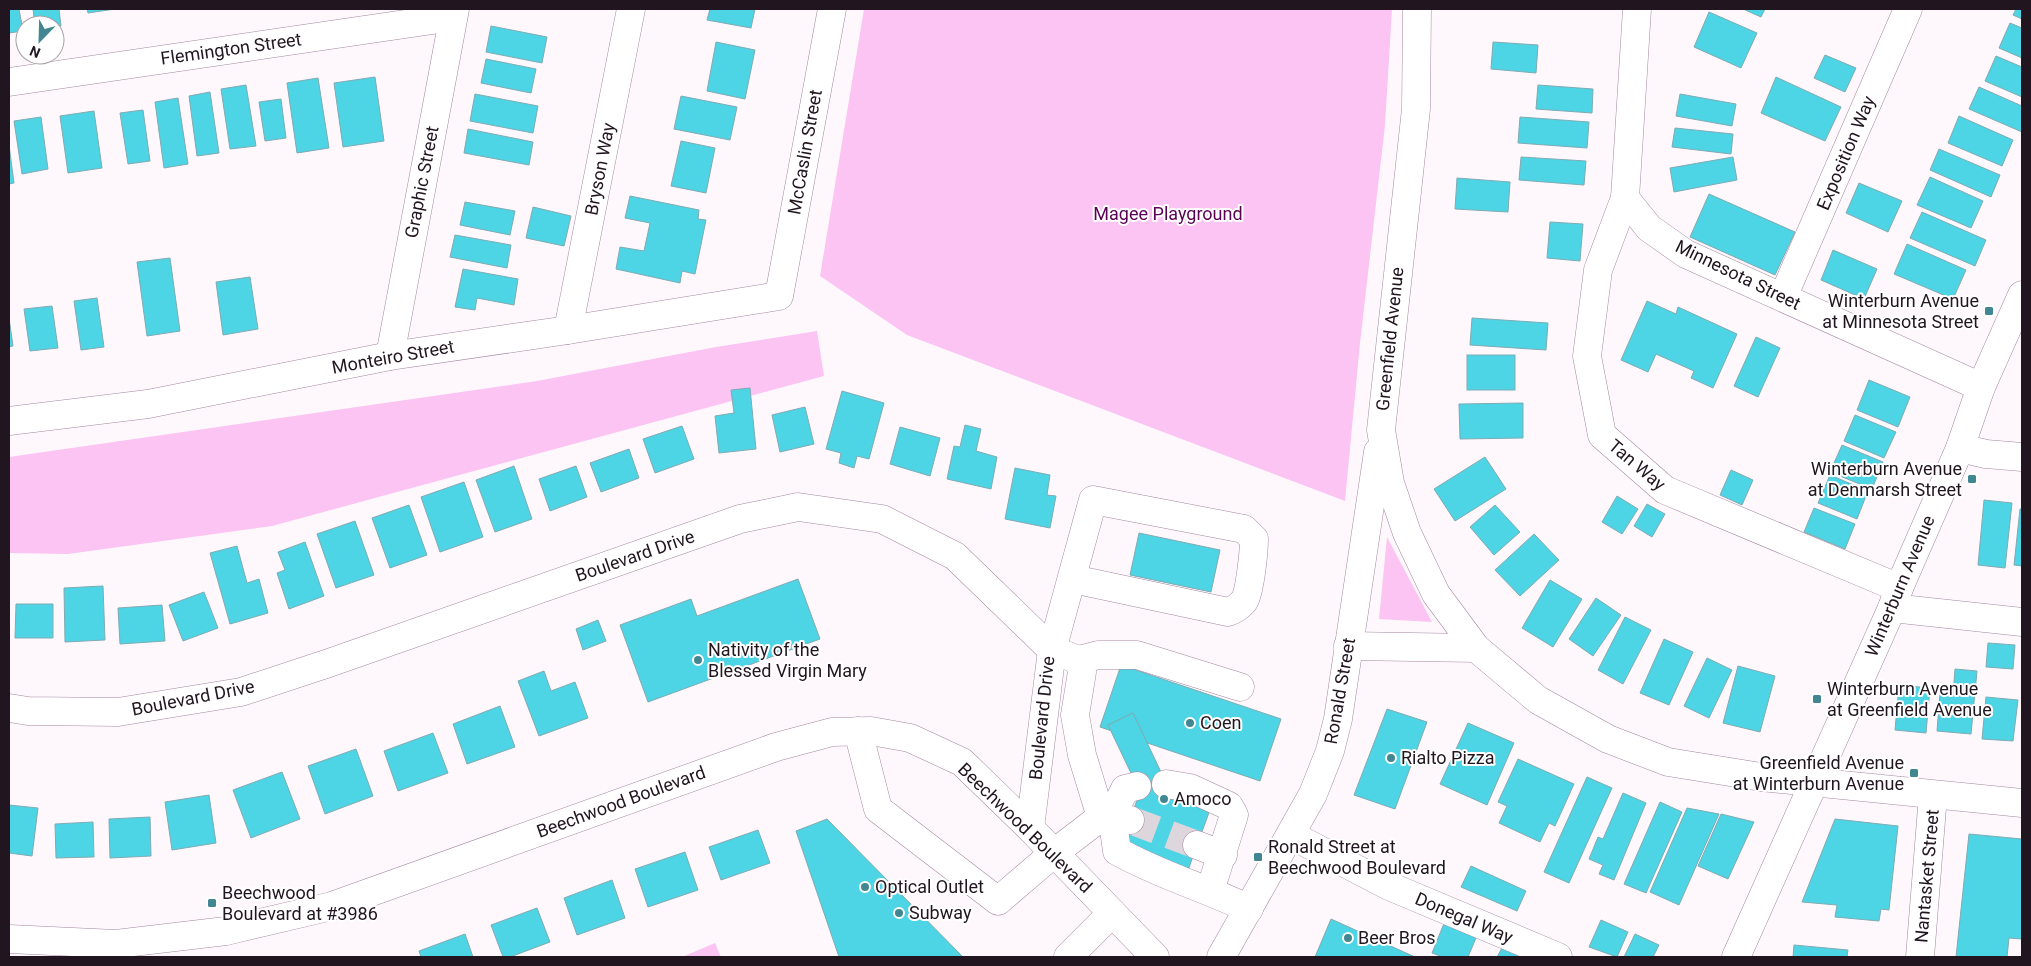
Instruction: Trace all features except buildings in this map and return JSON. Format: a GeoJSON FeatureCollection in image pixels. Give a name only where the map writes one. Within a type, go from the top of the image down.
{"type":"FeatureCollection","features":[{"type":"Feature","properties":{"kind":"street","name":"Bryson Way"},"geometry":{"type":"LineString","coordinates":[[568,330],[632,9]]}},
{"type":"Feature","properties":{"kind":"street","name":"McCaslin Street"},"geometry":{"type":"LineString","coordinates":[[779,296],[832,9]]}},
{"type":"Feature","properties":{"kind":"street","name":"Greenfield Avenue"},"geometry":{"type":"LineString","coordinates":[[1417,9],[1416,109],[1381,430],[1390,482],[1406,533],[1436,594],[1476,648],[1538,700],[1608,739],[1668,762],[1761,777],[2022,803]]}},
{"type":"Feature","properties":{"kind":"street"},"geometry":{"type":"LineString","coordinates":[[1625,198],[1637,9]]}},
{"type":"Feature","properties":{"kind":"street","name":"Exposition Way"},"geometry":{"type":"LineString","coordinates":[[1783,297],[1908,9]]}},
{"type":"Feature","properties":{"kind":"street","name":"Flemington Street"},"geometry":{"type":"LineString","coordinates":[[9,82],[454,13]]}},
{"type":"Feature","properties":{"kind":"street","name":"Graphic Street"},"geometry":{"type":"LineString","coordinates":[[390,356],[454,13]]}},
{"type":"Feature","properties":{"kind":"street","name":"Minnesota Street"},"geometry":{"type":"LineString","coordinates":[[1625,198],[1649,228],[1686,254],[1981,387]]}},
{"type":"Feature","properties":{"kind":"street","name":"Tan Way"},"geometry":{"type":"LineString","coordinates":[[1625,198],[1598,270],[1588,356],[1602,434],[1665,490],[1895,598],[2022,622]]}},
{"type":"Feature","properties":{"kind":"street","name":"Winterburn Avenue"},"geometry":{"type":"LineString","coordinates":[[1736,957],[1960,448],[1981,387],[2022,295]]}},
{"type":"Feature","properties":{"kind":"street","name":"Monteiro Street"},"geometry":{"type":"LineString","coordinates":[[9,421],[148,404],[390,356],[779,296]]}},
{"type":"Feature","properties":{"kind":"street","name":"Ronald Street"},"geometry":{"type":"LineString","coordinates":[[1221,957],[1313,794],[1330,751],[1338,719],[1381,430]]}},
{"type":"Feature","properties":{"kind":"street"},"geometry":{"type":"LineString","coordinates":[[1960,448],[1986,454],[2022,457]]}},
{"type":"Feature","properties":{"kind":"street"},"geometry":{"type":"LineString","coordinates":[[1073,579],[1228,612],[1245,600],[1254,554],[1254,539],[1244,529],[1093,500],[1073,579],[1052,650],[1079,660],[1098,655],[1137,655],[1240,687]]}},
{"type":"Feature","properties":{"kind":"street","name":"Boulevard Drive"},"geometry":{"type":"LineString","coordinates":[[9,708],[28,711],[118,712],[241,692],[740,519],[798,506],[882,519],[956,556],[1052,650],[1030,828]]}},
{"type":"Feature","properties":{"kind":"street"},"geometry":{"type":"LineString","coordinates":[[1348,646],[1476,648]]}},
{"type":"Feature","properties":{"kind":"street"},"geometry":{"type":"LineString","coordinates":[[1079,660],[1082,672],[1075,715],[1082,755],[1114,817],[1117,851],[1155,871],[1210,891],[1249,909]]}},
{"type":"Feature","properties":{"kind":"street"},"geometry":{"type":"LineString","coordinates":[[858,731],[878,809],[998,901],[1054,853],[1114,817],[1125,789],[1137,786]]}},
{"type":"Feature","properties":{"kind":"street","name":"Beechwood Boulevard"},"geometry":{"type":"LineString","coordinates":[[9,939],[116,944],[226,931],[332,906],[776,746],[832,732],[871,731],[910,738],[962,762],[1030,828],[1155,957]]}},
{"type":"Feature","properties":{"kind":"street"},"geometry":{"type":"LineString","coordinates":[[1166,784],[1190,788],[1230,806],[1234,815],[1223,855],[1210,891]]}},
{"type":"Feature","properties":{"kind":"street","name":"Nantasket Street"},"geometry":{"type":"LineString","coordinates":[[1920,957],[1933,795]]}},
{"type":"Feature","properties":{"kind":"street","name":"Donegal Way"},"geometry":{"type":"LineString","coordinates":[[1291,835],[1388,886],[1558,957]]}},
{"type":"Feature","properties":{"kind":"street"},"geometry":{"type":"LineString","coordinates":[[1197,845],[1223,855]]}},
{"type":"Feature","properties":{"kind":"street"},"geometry":{"type":"LineString","coordinates":[[1068,957],[1112,913]]}},
{"type":"Feature","properties":{"kind":"green space","name":"Magee Playground"},"geometry":{"type":"Polygon","coordinates":[[[864,9],[1392,9],[1385,125],[1360,343],[1345,501],[907,335],[820,276],[864,9]]]}},
{"type":"Feature","properties":{"kind":"green space"},"geometry":{"type":"Polygon","coordinates":[[[817,331],[824,376],[272,526],[68,554],[9,553],[9,457],[537,381],[716,347],[817,331]]]}},
{"type":"Feature","properties":{"kind":"green space"},"geometry":{"type":"Polygon","coordinates":[[[1387,537],[1432,622],[1379,619],[1387,537]]]}},
{"type":"Feature","properties":{"kind":"green space"},"geometry":{"type":"Polygon","coordinates":[[[715,943],[721,957],[682,957],[715,943]]]}},
{"type":"Feature","properties":{"kind":"tunnel"},"geometry":{"type":"LineString","coordinates":[[1130,820],[1197,845]]}},
{"type":"Feature","properties":{"kind":"place","name":"Winterburn Avenue at Minnesota Street"},"geometry":{"type":"Point","coordinates":[1989,311]}},
{"type":"Feature","properties":{"kind":"place","name":"Winterburn Avenue at Denmarsh Street"},"geometry":{"type":"Point","coordinates":[1972,479]}},
{"type":"Feature","properties":{"kind":"place","name":"Nativity of the Blessed Virgin Mary"},"geometry":{"type":"Point","coordinates":[698,660]}},
{"type":"Feature","properties":{"kind":"place","name":"Winterburn Avenue at Greenfield Avenue"},"geometry":{"type":"Point","coordinates":[1817,699]}},
{"type":"Feature","properties":{"kind":"place","name":"Coen"},"geometry":{"type":"Point","coordinates":[1190,723]}},
{"type":"Feature","properties":{"kind":"place","name":"Rialto Pizza"},"geometry":{"type":"Point","coordinates":[1391,758]}},
{"type":"Feature","properties":{"kind":"place","name":"Greenfield Avenue at Winterburn Avenue"},"geometry":{"type":"Point","coordinates":[1914,773]}},
{"type":"Feature","properties":{"kind":"place","name":"Amoco"},"geometry":{"type":"Point","coordinates":[1164,799]}},
{"type":"Feature","properties":{"kind":"place","name":"Ronald Street at Beechwood Boulevard"},"geometry":{"type":"Point","coordinates":[1258,857]}},
{"type":"Feature","properties":{"kind":"place","name":"Optical Outlet"},"geometry":{"type":"Point","coordinates":[865,887]}},
{"type":"Feature","properties":{"kind":"place","name":"Beechwood Boulevard at #3986"},"geometry":{"type":"Point","coordinates":[212,903]}},
{"type":"Feature","properties":{"kind":"place","name":"Subway"},"geometry":{"type":"Point","coordinates":[899,913]}},
{"type":"Feature","properties":{"kind":"place","name":"Beer Bros"},"geometry":{"type":"Point","coordinates":[1348,938]}}]}
